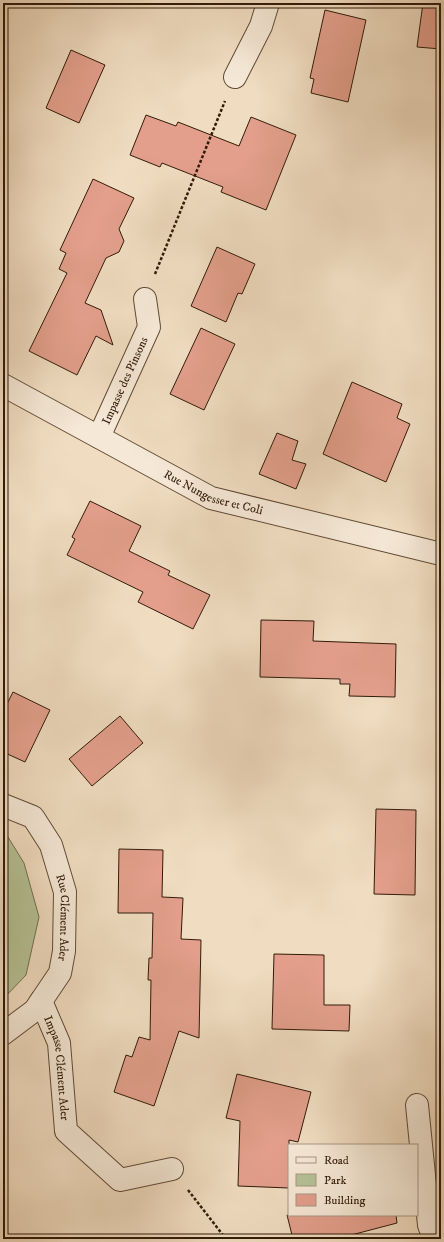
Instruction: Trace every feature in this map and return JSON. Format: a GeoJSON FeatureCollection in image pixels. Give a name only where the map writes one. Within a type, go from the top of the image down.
{"type":"FeatureCollection","features":[{"type":"Feature","properties":{"kind":"street"},"geometry":{"type":"LineString","coordinates":[[235,77],[261,26],[268,3]]}},
{"type":"Feature","properties":{"kind":"street","name":"Impasse des Pinsons"},"geometry":{"type":"LineString","coordinates":[[98,437],[149,327],[145,299]]}},
{"type":"Feature","properties":{"kind":"street","name":"Rue Nungesser et Coli"},"geometry":{"type":"LineString","coordinates":[[3,385],[211,498],[441,554]]}},
{"type":"Feature","properties":{"kind":"street","name":"Rue Clément Ader"},"geometry":{"type":"LineString","coordinates":[[3,805],[33,817],[51,845],[65,892],[64,951],[60,973],[35,1010],[3,1034]]}},
{"type":"Feature","properties":{"kind":"street","name":"Impasse Clément Ader"},"geometry":{"type":"LineString","coordinates":[[41,1001],[59,1043],[66,1131],[120,1180],[172,1169]]}},
{"type":"Feature","properties":{"kind":"street"},"geometry":{"type":"LineString","coordinates":[[417,1105],[429,1226],[434,1239]]}},
{"type":"Feature","properties":{"kind":"path"},"geometry":{"type":"LineString","coordinates":[[145,299],[235,77]]}},
{"type":"Feature","properties":{"kind":"path"},"geometry":{"type":"LineString","coordinates":[[172,1169],[226,1239]]}},
{"type":"Feature","properties":{"kind":"green space"},"geometry":{"type":"Polygon","coordinates":[[[3,829],[24,863],[39,917],[26,975],[3,999],[3,829]]]}},
{"type":"Feature","properties":{"kind":"building"},"geometry":{"type":"Polygon","coordinates":[[[423,3],[441,3],[441,49],[417,47],[423,3]]]}},
{"type":"Feature","properties":{"kind":"building"},"geometry":{"type":"Polygon","coordinates":[[[325,10],[366,20],[348,102],[311,93],[314,79],[310,78],[325,10]]]}},
{"type":"Feature","properties":{"kind":"building"},"geometry":{"type":"Polygon","coordinates":[[[71,50],[105,65],[79,123],[46,108],[71,50]]]}},
{"type":"Feature","properties":{"kind":"building"},"geometry":{"type":"Polygon","coordinates":[[[146,115],[176,126],[178,122],[239,146],[251,117],[296,135],[266,210],[221,192],[223,187],[162,163],[160,167],[130,155],[146,115]]]}},
{"type":"Feature","properties":{"kind":"building"},"geometry":{"type":"Polygon","coordinates":[[[93,179],[134,198],[119,229],[124,241],[119,252],[106,258],[85,303],[101,310],[113,345],[96,336],[77,375],[29,351],[67,273],[59,269],[66,253],[60,250],[93,179]]]}},
{"type":"Feature","properties":{"kind":"building"},"geometry":{"type":"Polygon","coordinates":[[[217,247],[255,264],[242,294],[238,293],[226,322],[191,306],[217,247]]]}},
{"type":"Feature","properties":{"kind":"building"},"geometry":{"type":"Polygon","coordinates":[[[201,328],[235,344],[204,410],[170,394],[201,328]]]}},
{"type":"Feature","properties":{"kind":"building"},"geometry":{"type":"Polygon","coordinates":[[[352,382],[402,404],[397,418],[410,424],[386,482],[323,454],[352,382]]]}},
{"type":"Feature","properties":{"kind":"building"},"geometry":{"type":"Polygon","coordinates":[[[277,433],[298,441],[292,460],[306,464],[296,489],[259,474],[277,433]]]}},
{"type":"Feature","properties":{"kind":"building"},"geometry":{"type":"Polygon","coordinates":[[[90,501],[141,526],[129,551],[170,571],[168,575],[210,595],[193,629],[138,602],[143,592],[67,555],[75,539],[72,537],[90,501]]]}},
{"type":"Feature","properties":{"kind":"building"},"geometry":{"type":"Polygon","coordinates":[[[261,620],[314,621],[313,641],[396,644],[395,697],[349,696],[350,684],[340,684],[340,679],[260,677],[261,620]]]}},
{"type":"Feature","properties":{"kind":"building"},"geometry":{"type":"Polygon","coordinates":[[[13,692],[50,710],[25,762],[3,752],[3,712],[13,692]]]}},
{"type":"Feature","properties":{"kind":"building"},"geometry":{"type":"Polygon","coordinates":[[[120,716],[143,743],[92,786],[69,759],[120,716]]]}},
{"type":"Feature","properties":{"kind":"building"},"geometry":{"type":"Polygon","coordinates":[[[376,809],[416,810],[415,895],[374,894],[376,809]]]}},
{"type":"Feature","properties":{"kind":"building"},"geometry":{"type":"Polygon","coordinates":[[[119,849],[163,850],[162,897],[183,898],[181,939],[201,940],[199,1038],[179,1031],[154,1106],[114,1092],[126,1055],[132,1057],[139,1037],[150,1040],[151,980],[148,980],[149,958],[152,958],[153,913],[118,913],[119,849]]]}},
{"type":"Feature","properties":{"kind":"building"},"geometry":{"type":"Polygon","coordinates":[[[274,954],[324,955],[324,1005],[350,1005],[349,1031],[272,1029],[274,954]]]}},
{"type":"Feature","properties":{"kind":"building"},"geometry":{"type":"Polygon","coordinates":[[[237,1074],[311,1092],[298,1142],[289,1140],[288,1144],[288,1188],[238,1186],[240,1121],[226,1118],[237,1074]]]}},
{"type":"Feature","properties":{"kind":"building"},"geometry":{"type":"Polygon","coordinates":[[[287,1215],[396,1216],[397,1223],[336,1239],[293,1239],[287,1215]]]}}]}
